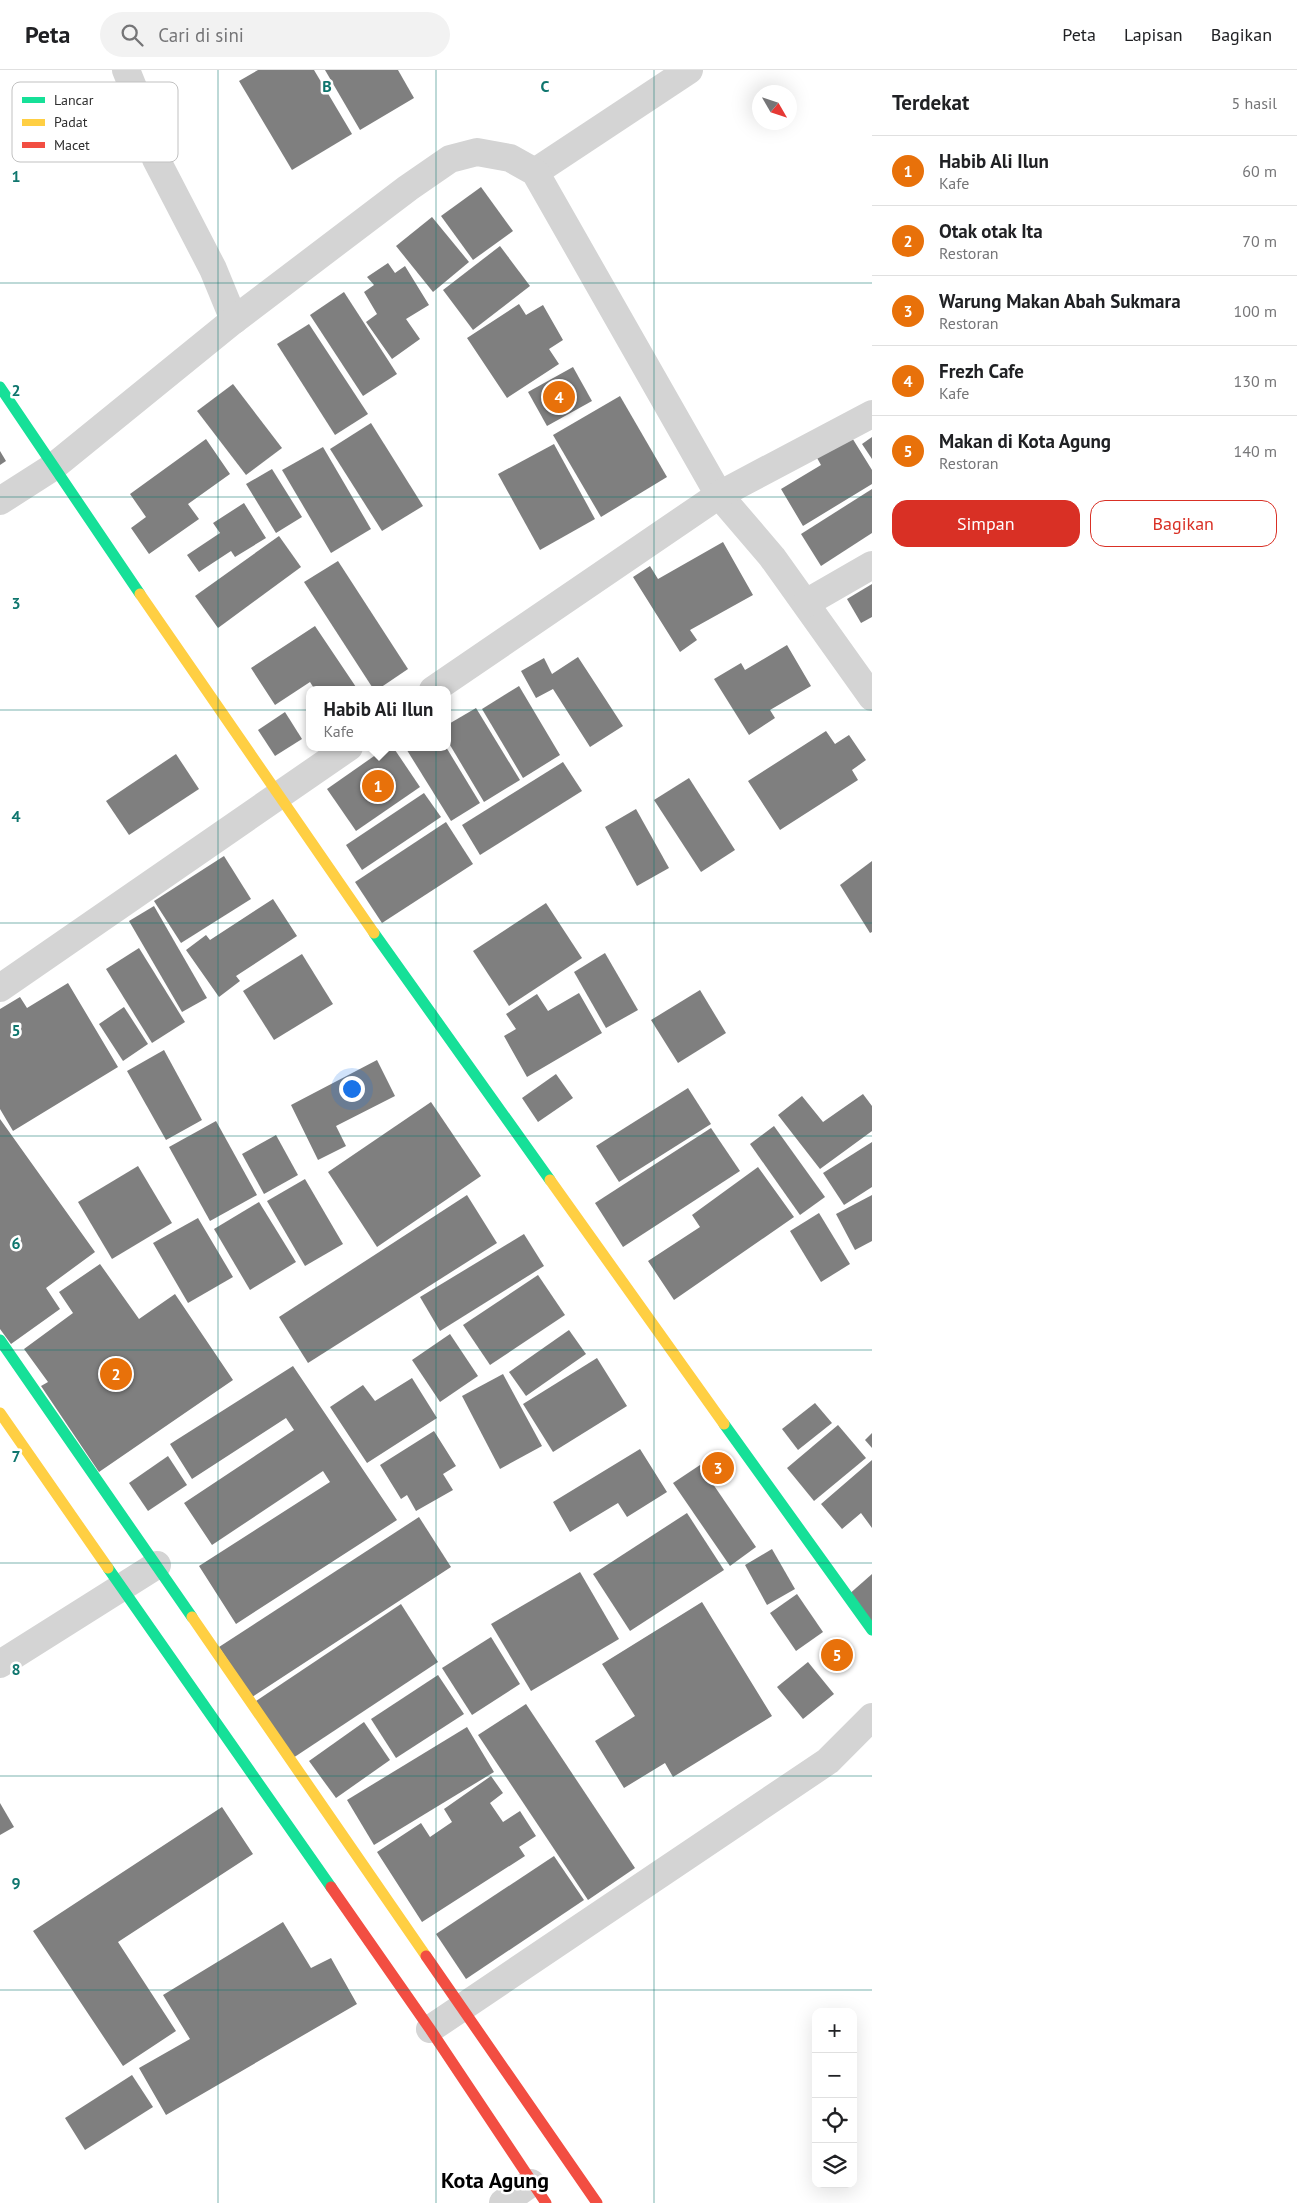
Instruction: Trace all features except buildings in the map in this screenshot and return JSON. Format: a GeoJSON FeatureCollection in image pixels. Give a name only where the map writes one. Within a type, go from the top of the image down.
{"type":"FeatureCollection","features":[{"type":"Feature","properties":{"kind":"street"},"geometry":{"type":"LineString","coordinates":[[126,70],[131,82]]}},
{"type":"Feature","properties":{"kind":"street"},"geometry":{"type":"LineString","coordinates":[[535,172],[690,70]]}},
{"type":"Feature","properties":{"kind":"street"},"geometry":{"type":"LineString","coordinates":[[0,501],[53,467],[234,320],[408,188],[450,159],[477,152],[510,158],[535,172],[718,495],[772,557],[872,697]]}},
{"type":"Feature","properties":{"kind":"street"},"geometry":{"type":"LineString","coordinates":[[158,162],[213,269],[234,320]]}},
{"type":"Feature","properties":{"kind":"street"},"geometry":{"type":"LineString","coordinates":[[0,387],[279,796],[471,1071],[872,1630]]}},
{"type":"Feature","properties":{"kind":"street"},"geometry":{"type":"LineString","coordinates":[[439,686],[718,495],[872,414]]}},
{"type":"Feature","properties":{"kind":"street"},"geometry":{"type":"LineString","coordinates":[[806,603],[872,565]]}},
{"type":"Feature","properties":{"kind":"street"},"geometry":{"type":"LineString","coordinates":[[0,988],[343,751]]}},
{"type":"Feature","properties":{"kind":"street"},"geometry":{"type":"LineString","coordinates":[[0,1340],[597,2203]]}},
{"type":"Feature","properties":{"kind":"street"},"geometry":{"type":"LineString","coordinates":[[0,1413],[430,2029],[538,2193],[503,2203]]}},
{"type":"Feature","properties":{"kind":"street"},"geometry":{"type":"LineString","coordinates":[[0,1664],[157,1565]]}},
{"type":"Feature","properties":{"kind":"street"},"geometry":{"type":"LineString","coordinates":[[430,2029],[828,1761],[872,1717]]}},
{"type":"Feature","properties":{"kind":"traffic: fast"},"geometry":{"type":"LineString","coordinates":[[0,387],[140,594]]}},
{"type":"Feature","properties":{"kind":"traffic: fast"},"geometry":{"type":"LineString","coordinates":[[374,933],[550,1180]]}},
{"type":"Feature","properties":{"kind":"traffic: fast"},"geometry":{"type":"LineString","coordinates":[[0,1340],[192,1617]]}},
{"type":"Feature","properties":{"kind":"traffic: fast"},"geometry":{"type":"LineString","coordinates":[[724,1424],[872,1630]]}},
{"type":"Feature","properties":{"kind":"traffic: fast"},"geometry":{"type":"LineString","coordinates":[[108,1568],[331,1887]]}},
{"type":"Feature","properties":{"kind":"traffic: slow"},"geometry":{"type":"LineString","coordinates":[[140,594],[374,933]]}},
{"type":"Feature","properties":{"kind":"traffic: slow"},"geometry":{"type":"LineString","coordinates":[[550,1180],[724,1424]]}},
{"type":"Feature","properties":{"kind":"traffic: slow"},"geometry":{"type":"LineString","coordinates":[[0,1413],[108,1568]]}},
{"type":"Feature","properties":{"kind":"traffic: slow"},"geometry":{"type":"LineString","coordinates":[[192,1617],[426,1956]]}},
{"type":"Feature","properties":{"kind":"traffic: jam"},"geometry":{"type":"LineString","coordinates":[[331,1887],[430,2029],[546,2203]]}},
{"type":"Feature","properties":{"kind":"traffic: jam"},"geometry":{"type":"LineString","coordinates":[[426,1956],[597,2203]]}},
{"type":"Feature","properties":{"kind":"place","name":"Frezh Cafe"},"geometry":{"type":"Point","coordinates":[559,397]}},
{"type":"Feature","properties":{"kind":"place","name":"Habib Ali Ilun"},"geometry":{"type":"Point","coordinates":[378,786]}},
{"type":"Feature","properties":{"kind":"place","name":"Otak otak Ita"},"geometry":{"type":"Point","coordinates":[116,1374]}},
{"type":"Feature","properties":{"kind":"place","name":"Warung Makan Abah Sukmara"},"geometry":{"type":"Point","coordinates":[718,1468]}},
{"type":"Feature","properties":{"kind":"place","name":"Makan di Kota Agung"},"geometry":{"type":"Point","coordinates":[837,1655]}},
{"type":"Feature","properties":{"kind":"district","name":"Kota Agung"},"geometry":{"type":"Point","coordinates":[495,2180]}}]}
